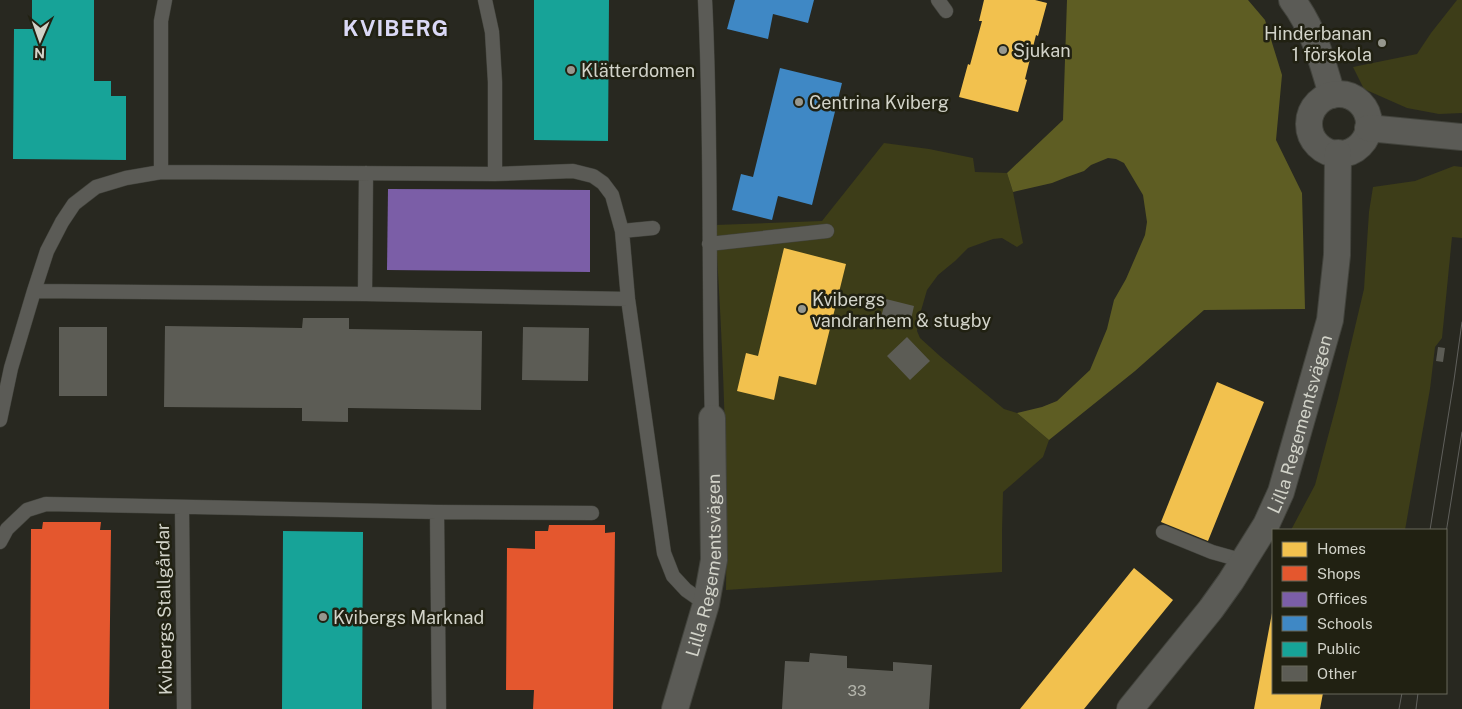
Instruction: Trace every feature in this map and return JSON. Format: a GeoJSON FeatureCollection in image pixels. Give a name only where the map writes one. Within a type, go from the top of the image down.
{"type":"FeatureCollection","features":[{"type":"Feature","properties":{"kind":"street"},"geometry":{"type":"LineString","coordinates":[[1292,0],[1301,11],[1322,60],[1332,95]]}},
{"type":"Feature","properties":{"kind":"street"},"geometry":{"type":"LineString","coordinates":[[1332,95],[1348,96],[1357,100],[1364,108],[1367,113],[1368,128],[1366,138],[1360,145],[1348,152],[1338,153],[1324,149],[1316,143],[1311,134],[1309,124],[1311,114],[1323,99],[1332,95]]}},
{"type":"Feature","properties":{"kind":"street"},"geometry":{"type":"LineString","coordinates":[[1368,128],[1462,137]]}},
{"type":"Feature","properties":{"kind":"street","name":"Lilla Regementsvägen"},"geometry":{"type":"LineString","coordinates":[[1130,709],[1210,609],[1244,561],[1266,525],[1281,492],[1330,320],[1337,255],[1338,153]]}},
{"type":"Feature","properties":{"kind":"street","name":"Lilla Regementsvägen"},"geometry":{"type":"LineString","coordinates":[[675,709],[706,604],[714,560],[712,418]]}},
{"type":"Feature","properties":{"kind":"lane"},"geometry":{"type":"LineString","coordinates":[[161,172],[161,21],[165,0]]}},
{"type":"Feature","properties":{"kind":"lane"},"geometry":{"type":"LineString","coordinates":[[485,0],[492,32],[495,82],[495,174]]}},
{"type":"Feature","properties":{"kind":"lane"},"geometry":{"type":"LineString","coordinates":[[705,0],[709,69],[709,244],[712,418]]}},
{"type":"Feature","properties":{"kind":"lane"},"geometry":{"type":"LineString","coordinates":[[0,420],[11,368],[47,251],[74,204],[96,187],[126,178],[161,172],[495,174],[573,171],[593,176],[603,183],[612,195],[622,231],[628,299],[664,553],[673,576],[686,590],[706,604]]}},
{"type":"Feature","properties":{"kind":"lane"},"geometry":{"type":"LineString","coordinates":[[365,294],[366,173]]}},
{"type":"Feature","properties":{"kind":"lane"},"geometry":{"type":"LineString","coordinates":[[622,231],[653,228]]}},
{"type":"Feature","properties":{"kind":"lane"},"geometry":{"type":"LineString","coordinates":[[709,244],[827,231]]}},
{"type":"Feature","properties":{"kind":"lane"},"geometry":{"type":"LineString","coordinates":[[34,291],[628,299]]}},
{"type":"Feature","properties":{"kind":"lane"},"geometry":{"type":"LineString","coordinates":[[0,542],[7,529],[27,510],[46,504],[182,508],[592,513]]}},
{"type":"Feature","properties":{"kind":"lane","name":"Kvibergs Stallgårdar"},"geometry":{"type":"LineString","coordinates":[[182,508],[184,709]]}},
{"type":"Feature","properties":{"kind":"lane"},"geometry":{"type":"LineString","coordinates":[[437,512],[438,709]]}},
{"type":"Feature","properties":{"kind":"lane"},"geometry":{"type":"LineString","coordinates":[[1163,532],[1212,552],[1244,561]]}},
{"type":"Feature","properties":{"kind":"shaded area"},"geometry":{"type":"Polygon","coordinates":[[[1067,0],[1248,0],[1265,20],[1282,75],[1276,140],[1302,193],[1305,309],[1204,310],[1135,371],[1049,440],[1017,413],[1057,401],[1090,370],[1107,329],[1114,300],[1126,279],[1145,235],[1147,222],[1143,195],[1124,163],[1116,159],[1108,158],[1091,165],[1084,171],[1052,183],[1013,192],[1007,173],[1063,120],[1067,0]]]}},
{"type":"Feature","properties":{"kind":"shaded area"},"geometry":{"type":"Polygon","coordinates":[[[1457,0],[1462,0],[1462,113],[1439,114],[1407,108],[1364,89],[1353,67],[1417,54],[1457,0]]]}},
{"type":"Feature","properties":{"kind":"shaded area","name":"Kvibergs vandrarhem & stugby"},"geometry":{"type":"Polygon","coordinates":[[[884,143],[929,149],[973,158],[975,172],[1007,173],[1013,192],[1023,243],[1017,247],[1002,238],[993,239],[968,248],[938,275],[927,290],[917,331],[920,338],[941,357],[1004,409],[1017,413],[1049,440],[1043,457],[1003,492],[1002,572],[726,590],[724,407],[715,225],[822,221],[884,143]]]}},
{"type":"Feature","properties":{"kind":"shaded area"},"geometry":{"type":"Polygon","coordinates":[[[1454,166],[1462,167],[1462,238],[1452,237],[1442,338],[1435,347],[1430,389],[1405,529],[1292,529],[1315,485],[1338,399],[1364,289],[1369,212],[1373,187],[1415,181],[1454,166]]]}},
{"type":"Feature","properties":{"kind":"building: Homes","name":"Sjukan"},"geometry":{"type":"Polygon","coordinates":[[[984,0],[1035,0],[1047,3],[1038,36],[1036,35],[1018,112],[959,97],[982,21],[979,21],[984,0]]]}},
{"type":"Feature","properties":{"kind":"building: Homes","name":"Kvibergs vandrarhem & stugby"},"geometry":{"type":"Polygon","coordinates":[[[784,248],[846,264],[816,385],[779,376],[774,400],[737,391],[746,353],[758,356],[784,248]]]}},
{"type":"Feature","properties":{"kind":"building: Homes"},"geometry":{"type":"Polygon","coordinates":[[[1217,382],[1264,402],[1208,541],[1161,522],[1217,382]]]}},
{"type":"Feature","properties":{"kind":"building: Homes"},"geometry":{"type":"Polygon","coordinates":[[[1134,568],[1173,600],[1084,709],[1020,709],[1134,568]]]}},
{"type":"Feature","properties":{"kind":"building: Homes"},"geometry":{"type":"Polygon","coordinates":[[[1272,613],[1272,694],[1323,694],[1320,709],[1254,709],[1272,613]]]}},
{"type":"Feature","properties":{"kind":"building: Shops"},"geometry":{"type":"Polygon","coordinates":[[[43,522],[101,522],[100,530],[111,530],[109,709],[30,709],[31,529],[42,529],[43,522]]]}},
{"type":"Feature","properties":{"kind":"building: Shops"},"geometry":{"type":"Polygon","coordinates":[[[549,525],[605,525],[605,533],[615,532],[613,709],[533,709],[534,690],[506,690],[507,548],[535,549],[535,531],[548,531],[549,525]]]}},
{"type":"Feature","properties":{"kind":"building: Offices"},"geometry":{"type":"Polygon","coordinates":[[[388,189],[590,190],[590,272],[387,270],[388,189]]]}},
{"type":"Feature","properties":{"kind":"building: Schools"},"geometry":{"type":"Polygon","coordinates":[[[735,0],[814,0],[808,23],[773,14],[768,39],[727,29],[735,0]]]}},
{"type":"Feature","properties":{"kind":"building: Schools"},"geometry":{"type":"Polygon","coordinates":[[[780,68],[842,83],[812,205],[778,196],[772,220],[732,210],[741,174],[753,177],[780,68]]]}},
{"type":"Feature","properties":{"kind":"building: Public"},"geometry":{"type":"Polygon","coordinates":[[[32,0],[94,0],[94,81],[111,81],[111,96],[126,96],[126,160],[13,159],[14,29],[32,29],[32,0]]]}},
{"type":"Feature","properties":{"kind":"building: Public","name":"Klätterdomen"},"geometry":{"type":"Polygon","coordinates":[[[534,0],[609,0],[608,141],[534,140],[534,0]]]}},
{"type":"Feature","properties":{"kind":"building: Public"},"geometry":{"type":"Polygon","coordinates":[[[283,531],[363,532],[362,709],[282,709],[283,531]]]}},
{"type":"Feature","properties":{"kind":"building: Other"},"geometry":{"type":"Polygon","coordinates":[[[886,299],[914,306],[910,324],[881,317],[886,299]]]}},
{"type":"Feature","properties":{"kind":"building: Other"},"geometry":{"type":"Polygon","coordinates":[[[303,318],[349,318],[349,329],[482,331],[481,410],[348,408],[348,422],[302,421],[302,408],[164,407],[165,326],[302,328],[303,318]]]}},
{"type":"Feature","properties":{"kind":"building: Other"},"geometry":{"type":"Polygon","coordinates":[[[59,327],[107,327],[107,396],[59,396],[59,327]]]}},
{"type":"Feature","properties":{"kind":"building: Other"},"geometry":{"type":"Polygon","coordinates":[[[523,327],[589,328],[588,381],[522,380],[523,327]]]}},
{"type":"Feature","properties":{"kind":"building: Other"},"geometry":{"type":"Polygon","coordinates":[[[907,337],[930,361],[910,380],[887,356],[907,337]]]}},
{"type":"Feature","properties":{"kind":"building: Other"},"geometry":{"type":"Polygon","coordinates":[[[1438,347],[1445,348],[1443,362],[1436,361],[1438,347]]]}},
{"type":"Feature","properties":{"kind":"building: Other"},"geometry":{"type":"Polygon","coordinates":[[[810,653],[847,656],[847,668],[893,671],[893,662],[932,665],[929,709],[782,709],[785,661],[809,662],[810,653]]]}},
{"type":"Feature","properties":{"kind":"tram line"},"geometry":{"type":"LineString","coordinates":[[1430,529],[1462,322]]}},
{"type":"Feature","properties":{"kind":"tram line"},"geometry":{"type":"LineString","coordinates":[[1447,529],[1462,432]]}},
{"type":"Feature","properties":{"kind":"tram line"},"geometry":{"type":"LineString","coordinates":[[1399,709],[1402,694]]}},
{"type":"Feature","properties":{"kind":"tram line"},"geometry":{"type":"LineString","coordinates":[[1416,709],[1418,694]]}},
{"type":"Feature","properties":{"kind":"place","name":"Hinderbanan 1 förskola"},"geometry":{"type":"Point","coordinates":[1382,43]}},
{"type":"Feature","properties":{"kind":"place","name":"Sjukan"},"geometry":{"type":"Point","coordinates":[1003,50]}},
{"type":"Feature","properties":{"kind":"place","name":"Klätterdomen"},"geometry":{"type":"Point","coordinates":[571,70]}},
{"type":"Feature","properties":{"kind":"place","name":"Centrina Kviberg"},"geometry":{"type":"Point","coordinates":[799,102]}},
{"type":"Feature","properties":{"kind":"place","name":"Kvibergs vandrarhem & stugby"},"geometry":{"type":"Point","coordinates":[802,309]}},
{"type":"Feature","properties":{"kind":"place","name":"Kvibergs Marknad"},"geometry":{"type":"Point","coordinates":[323,617]}},
{"type":"Feature","properties":{"kind":"district","name":"KVIBERG"},"geometry":{"type":"Point","coordinates":[396,28]}}]}
